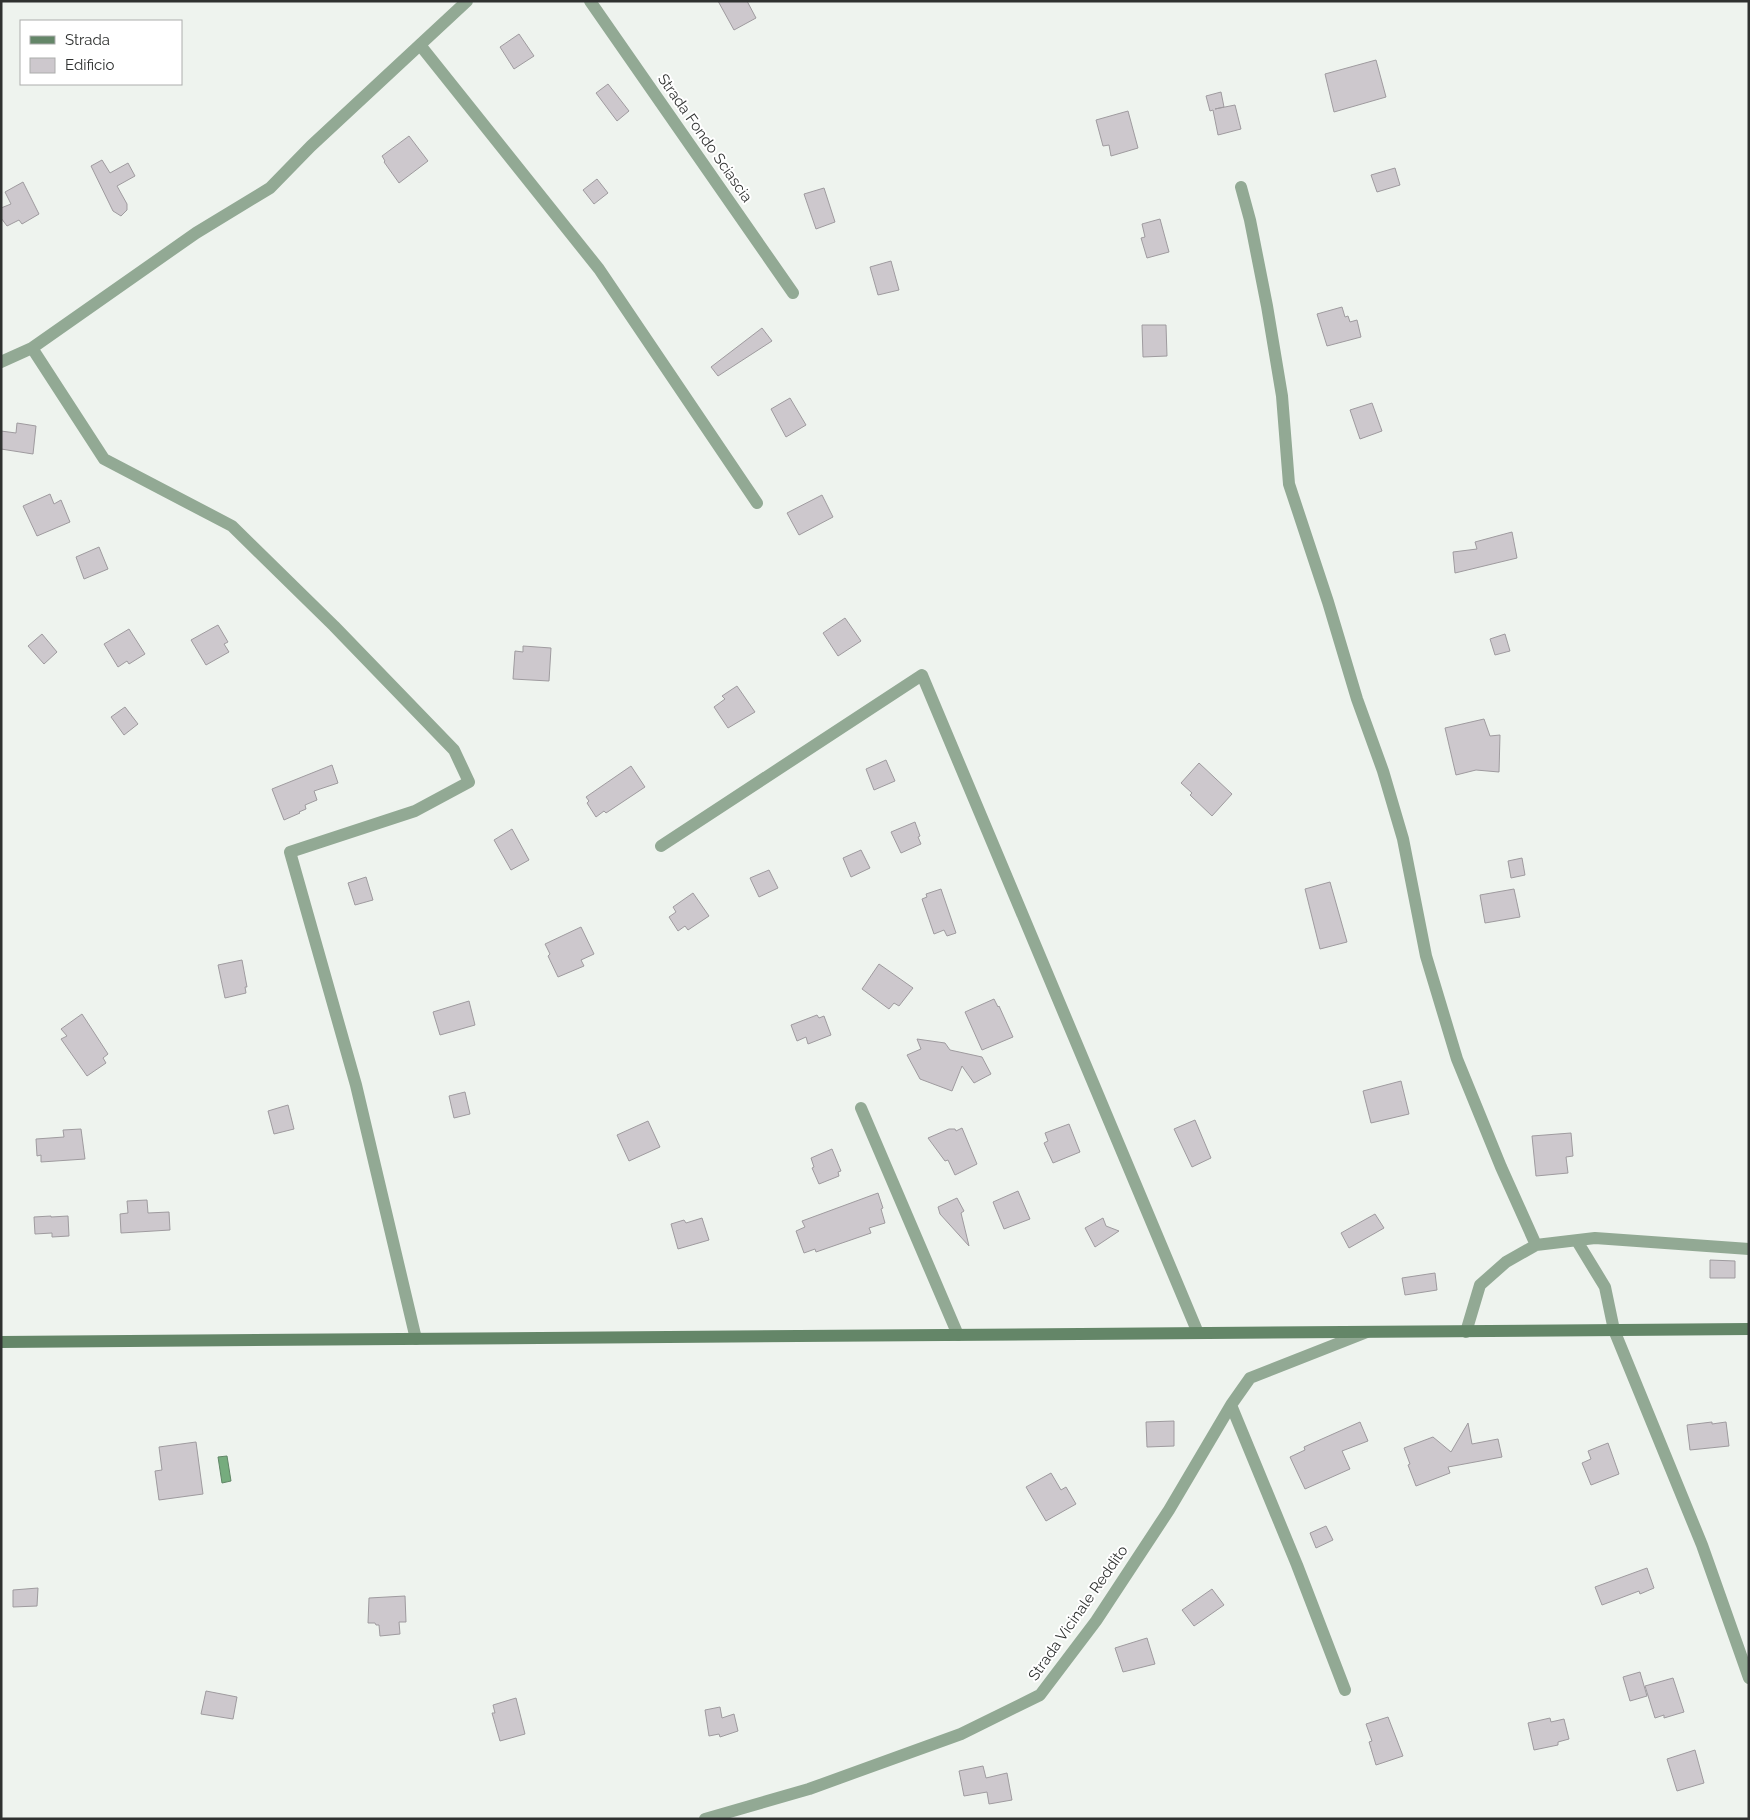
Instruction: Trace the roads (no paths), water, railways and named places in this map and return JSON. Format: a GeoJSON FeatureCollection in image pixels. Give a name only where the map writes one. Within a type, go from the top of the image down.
{"type":"FeatureCollection","features":[{"type":"Feature","properties":{"kind":"main road"},"geometry":{"type":"LineString","coordinates":[[1,1342],[1749,1329]]}},
{"type":"Feature","properties":{"kind":"street"},"geometry":{"type":"LineString","coordinates":[[1,362],[32,348],[196,233],[270,188],[311,146],[467,1]]}},
{"type":"Feature","properties":{"kind":"street","name":"Strada Fondo Sciascia"},"geometry":{"type":"LineString","coordinates":[[590,1],[793,293]]}},
{"type":"Feature","properties":{"kind":"street"},"geometry":{"type":"LineString","coordinates":[[420,45],[599,269],[757,503]]}},
{"type":"Feature","properties":{"kind":"street"},"geometry":{"type":"LineString","coordinates":[[1241,187],[1250,220],[1269,315],[1282,396],[1289,484],[1328,602],[1356,699],[1383,771],[1401,830],[1426,956],[1457,1060],[1501,1167],[1536,1245]]}},
{"type":"Feature","properties":{"kind":"street"},"geometry":{"type":"LineString","coordinates":[[32,348],[104,459],[232,526],[334,626],[454,750],[469,782],[415,810],[290,852],[356,1085],[416,1339]]}},
{"type":"Feature","properties":{"kind":"street"},"geometry":{"type":"LineString","coordinates":[[661,846],[922,675],[1198,1334]]}},
{"type":"Feature","properties":{"kind":"street"},"geometry":{"type":"LineString","coordinates":[[861,1108],[958,1335]]}},
{"type":"Feature","properties":{"kind":"street"},"geometry":{"type":"LineString","coordinates":[[1466,1332],[1480,1286],[1506,1262],[1536,1245],[1595,1238],[1749,1249]]}},
{"type":"Feature","properties":{"kind":"street"},"geometry":{"type":"LineString","coordinates":[[1577,1241],[1605,1287],[1614,1330],[1702,1544],[1749,1678]]}},
{"type":"Feature","properties":{"kind":"street","name":"Strada Vicinale Reddito"},"geometry":{"type":"LineString","coordinates":[[705,1819],[809,1789],[962,1734],[1040,1695],[1096,1621],[1169,1510],[1231,1405],[1250,1378],[1366,1332]]}},
{"type":"Feature","properties":{"kind":"street"},"geometry":{"type":"LineString","coordinates":[[1231,1405],[1345,1690]]}}]}
